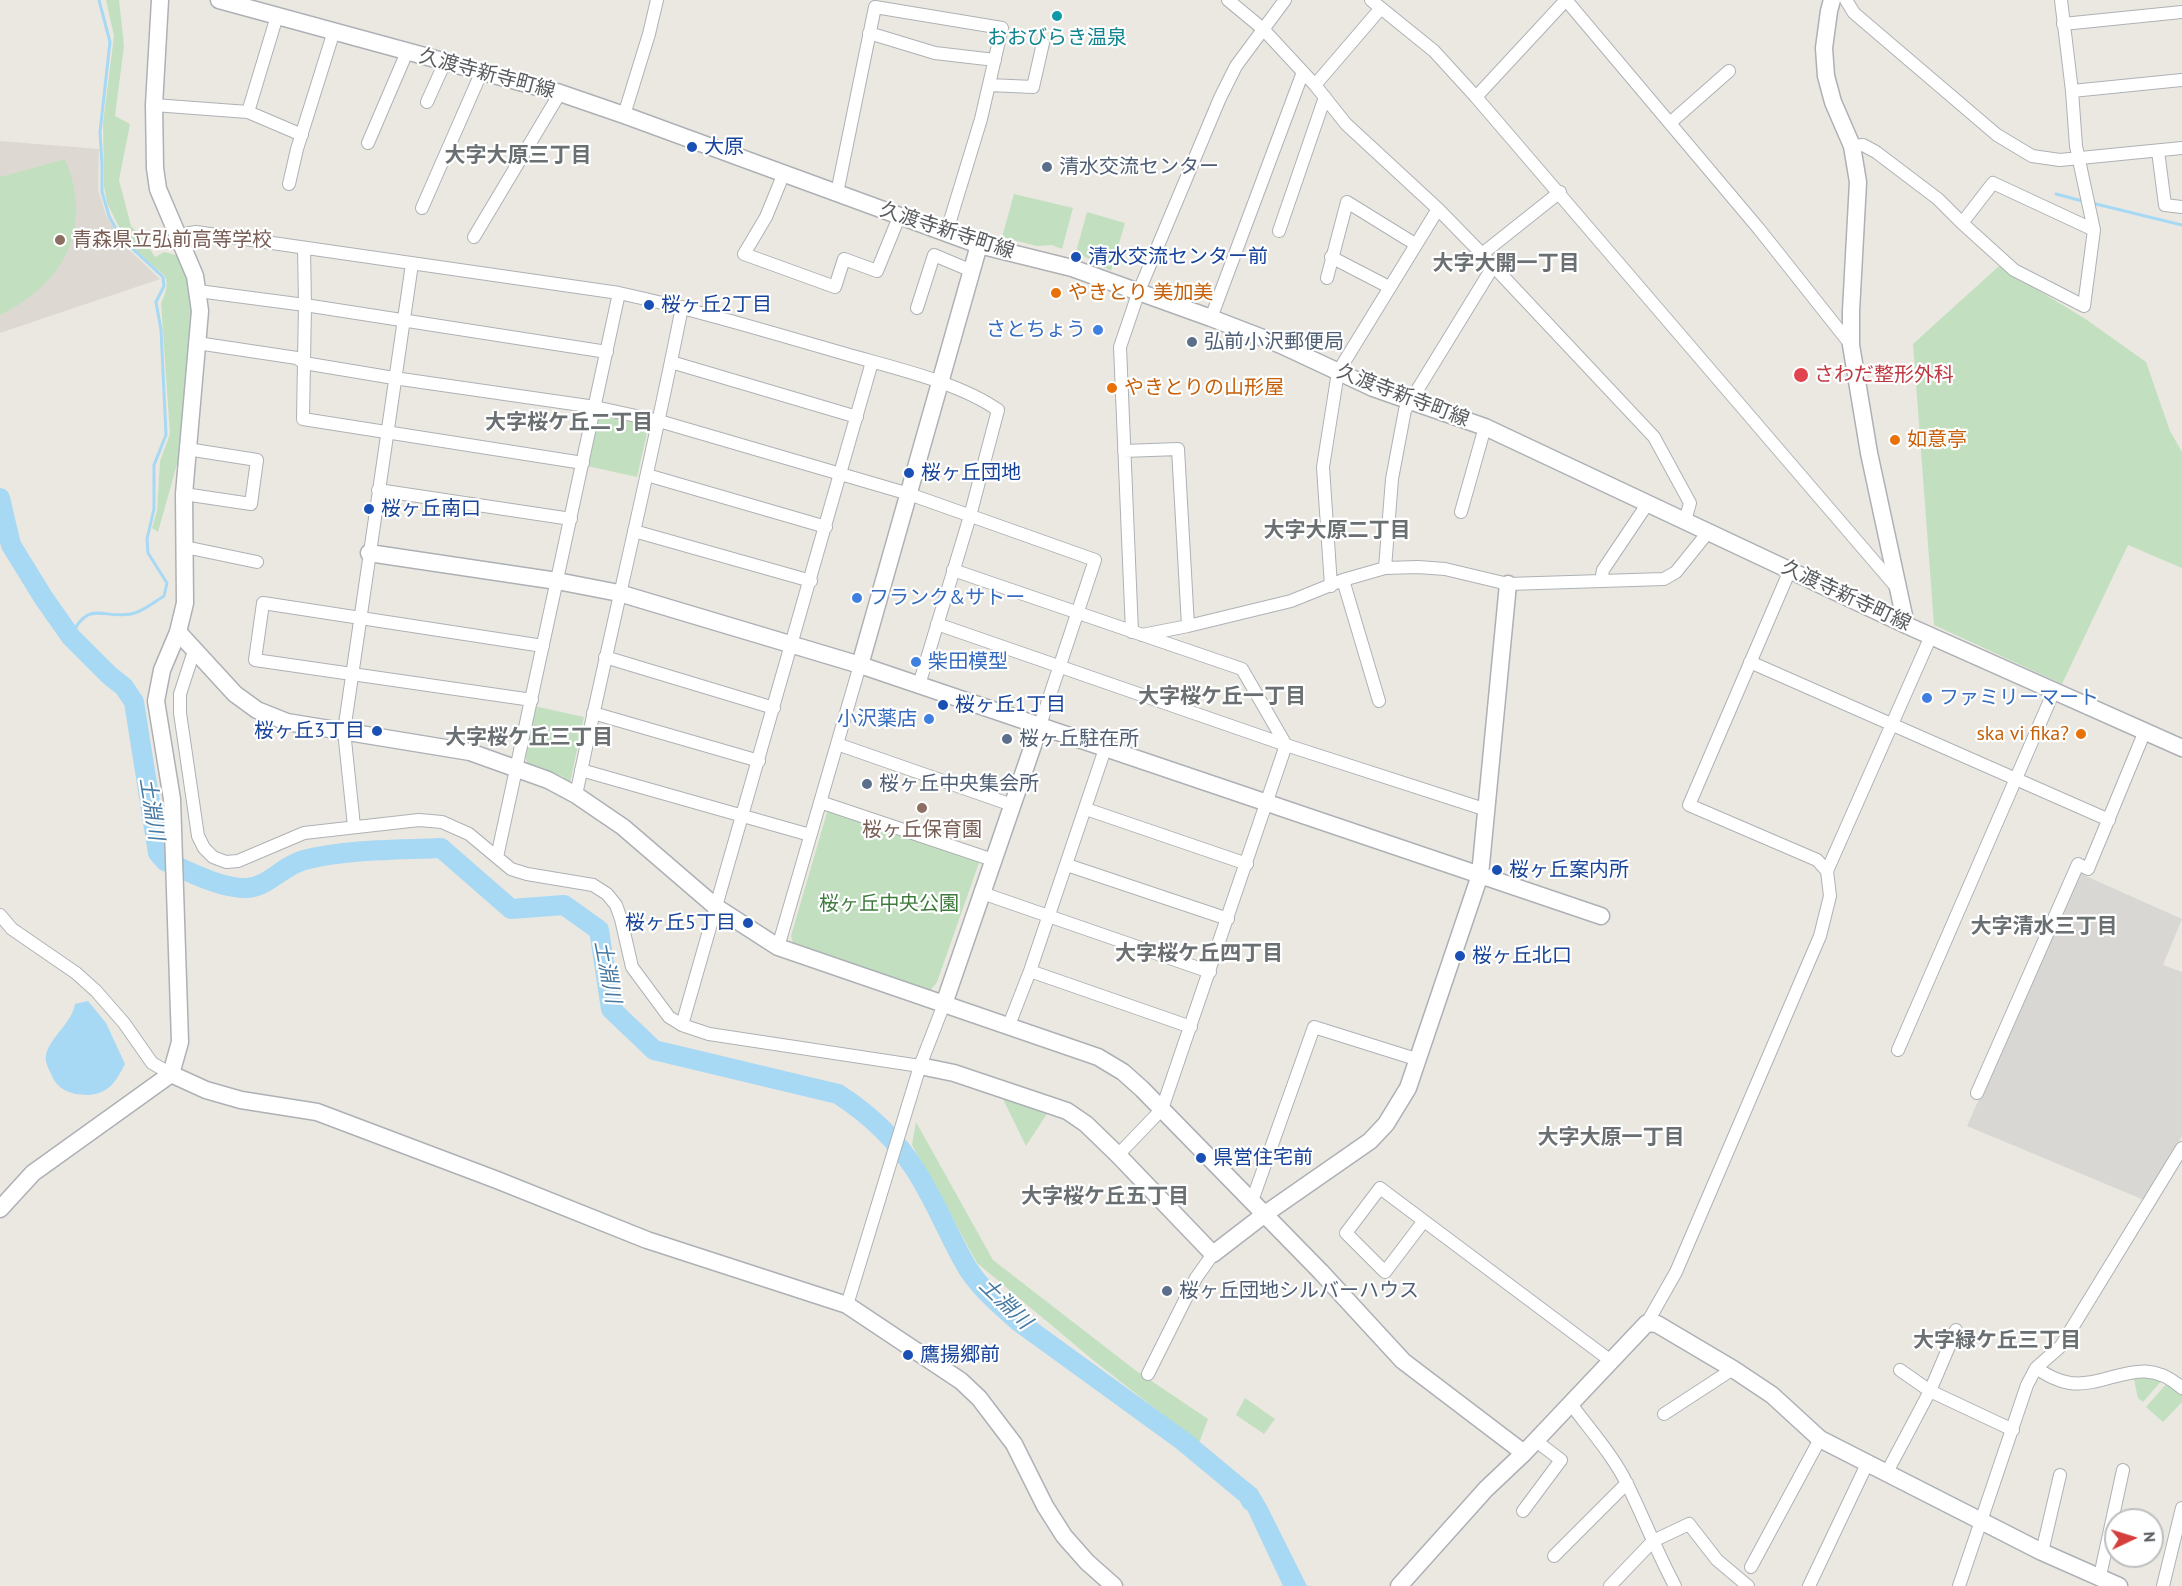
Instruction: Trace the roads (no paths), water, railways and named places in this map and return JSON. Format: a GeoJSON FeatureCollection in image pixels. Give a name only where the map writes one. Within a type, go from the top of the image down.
{"type":"FeatureCollection","features":[{"type":"Feature","properties":{"kind":"street"},"geometry":{"type":"LineString","coordinates":[[0,1209],[33,1173],[171,1074],[180,1042],[172,800],[156,701],[162,670],[178,632],[185,603],[184,494],[200,311],[198,291],[190,261],[158,189],[156,178],[154,105],[160,0]]}},
{"type":"Feature","properties":{"kind":"street","name":"久渡寺新寺町線"},"geometry":{"type":"LineString","coordinates":[[219,0],[560,93],[946,234],[979,245],[1072,268],[1211,318],[1281,345],[1373,388],[1485,427],[1906,625],[2182,748]]}},
{"type":"Feature","properties":{"kind":"street"},"geometry":{"type":"LineString","coordinates":[[624,115],[657,0]]}},
{"type":"Feature","properties":{"kind":"street"},"geometry":{"type":"LineString","coordinates":[[1228,0],[1263,29],[1315,85],[1346,124],[1438,208],[1494,265],[1654,437],[1690,502],[1686,520]]}},
{"type":"Feature","properties":{"kind":"street"},"geometry":{"type":"LineString","coordinates":[[1136,634],[1120,347],[1139,291],[1220,98],[1236,66],[1285,0]]}},
{"type":"Feature","properties":{"kind":"street"},"geometry":{"type":"LineString","coordinates":[[1371,0],[1434,51],[1476,97],[1560,192],[1899,590]]}},
{"type":"Feature","properties":{"kind":"street"},"geometry":{"type":"LineString","coordinates":[[1476,97],[1566,0],[1759,229],[1851,345]]}},
{"type":"Feature","properties":{"kind":"street"},"geometry":{"type":"LineString","coordinates":[[1832,0],[1828,11],[1824,48],[1826,76],[1833,102],[1852,146],[1858,182],[1851,345],[1869,453],[1906,625]]}},
{"type":"Feature","properties":{"kind":"street"},"geometry":{"type":"LineString","coordinates":[[1846,0],[1854,13],[2006,141],[2032,156],[2060,160],[2079,159],[2182,148]]}},
{"type":"Feature","properties":{"kind":"street"},"geometry":{"type":"LineString","coordinates":[[1852,146],[1863,145],[1876,152],[1938,198],[2014,270],[2084,306],[2094,231],[2076,146],[2061,0]]}},
{"type":"Feature","properties":{"kind":"street"},"geometry":{"type":"LineString","coordinates":[[837,193],[875,7],[1002,28],[981,119],[946,234]]}},
{"type":"Feature","properties":{"kind":"street"},"geometry":{"type":"LineString","coordinates":[[1315,85],[1381,9]]}},
{"type":"Feature","properties":{"kind":"street"},"geometry":{"type":"LineString","coordinates":[[2064,24],[2182,12]]}},
{"type":"Feature","properties":{"kind":"street"},"geometry":{"type":"LineString","coordinates":[[248,112],[277,16]]}},
{"type":"Feature","properties":{"kind":"street"},"geometry":{"type":"LineString","coordinates":[[289,184],[334,31]]}},
{"type":"Feature","properties":{"kind":"street"},"geometry":{"type":"LineString","coordinates":[[869,33],[935,53],[995,60]]}},
{"type":"Feature","properties":{"kind":"street"},"geometry":{"type":"LineString","coordinates":[[989,85],[1033,87],[1043,43]]}},
{"type":"Feature","properties":{"kind":"street"},"geometry":{"type":"LineString","coordinates":[[368,143],[406,52]]}},
{"type":"Feature","properties":{"kind":"street"},"geometry":{"type":"LineString","coordinates":[[428,102],[445,62]]}},
{"type":"Feature","properties":{"kind":"street"},"geometry":{"type":"LineString","coordinates":[[422,208],[482,71]]}},
{"type":"Feature","properties":{"kind":"street"},"geometry":{"type":"LineString","coordinates":[[1670,123],[1729,71]]}},
{"type":"Feature","properties":{"kind":"street"},"geometry":{"type":"LineString","coordinates":[[1211,318],[1303,72]]}},
{"type":"Feature","properties":{"kind":"street"},"geometry":{"type":"LineString","coordinates":[[2072,91],[2182,80]]}},
{"type":"Feature","properties":{"kind":"street"},"geometry":{"type":"LineString","coordinates":[[474,237],[560,93]]}},
{"type":"Feature","properties":{"kind":"street"},"geometry":{"type":"LineString","coordinates":[[1279,231],[1325,97]]}},
{"type":"Feature","properties":{"kind":"street"},"geometry":{"type":"LineString","coordinates":[[154,105],[248,112],[302,135]]}},
{"type":"Feature","properties":{"kind":"street"},"geometry":{"type":"LineString","coordinates":[[2158,151],[2165,205],[2182,207]]}},
{"type":"Feature","properties":{"kind":"street"},"geometry":{"type":"LineString","coordinates":[[784,173],[766,217],[744,254],[835,287],[844,259],[878,271],[900,217]]}},
{"type":"Feature","properties":{"kind":"street"},"geometry":{"type":"LineString","coordinates":[[1962,223],[1993,183],[2094,231]]}},
{"type":"Feature","properties":{"kind":"street"},"geometry":{"type":"LineString","coordinates":[[1482,254],[1560,192]]}},
{"type":"Feature","properties":{"kind":"street"},"geometry":{"type":"LineString","coordinates":[[1327,278],[1347,202],[1415,244]]}},
{"type":"Feature","properties":{"kind":"street"},"geometry":{"type":"LineString","coordinates":[[1331,586],[1323,467],[1338,372],[1438,208]]}},
{"type":"Feature","properties":{"kind":"street"},"geometry":{"type":"LineString","coordinates":[[179,235],[196,232],[619,293],[682,307],[872,362],[940,383],[987,402],[998,410],[970,516],[919,685]]}},
{"type":"Feature","properties":{"kind":"street"},"geometry":{"type":"LineString","coordinates":[[778,947],[979,245]]}},
{"type":"Feature","properties":{"kind":"street"},"geometry":{"type":"LineString","coordinates":[[304,248],[303,419],[583,463]]}},
{"type":"Feature","properties":{"kind":"street"},"geometry":{"type":"LineString","coordinates":[[917,308],[934,255],[972,271]]}},
{"type":"Feature","properties":{"kind":"street"},"geometry":{"type":"LineString","coordinates":[[1331,257],[1389,287]]}},
{"type":"Feature","properties":{"kind":"street"},"geometry":{"type":"LineString","coordinates":[[354,826],[344,731],[412,264]]}},
{"type":"Feature","properties":{"kind":"street"},"geometry":{"type":"LineString","coordinates":[[1385,568],[1392,479],[1405,410],[1494,265]]}},
{"type":"Feature","properties":{"kind":"street"},"geometry":{"type":"LineString","coordinates":[[198,291],[305,305],[607,352]]}},
{"type":"Feature","properties":{"kind":"street"},"geometry":{"type":"LineString","coordinates":[[497,857],[619,293]]}},
{"type":"Feature","properties":{"kind":"street"},"geometry":{"type":"LineString","coordinates":[[576,795],[682,307]]}},
{"type":"Feature","properties":{"kind":"street"},"geometry":{"type":"LineString","coordinates":[[197,343],[297,358],[304,363],[394,378],[595,407],[659,421],[909,494],[1095,560],[944,1004],[920,1066],[847,1305]]}},
{"type":"Feature","properties":{"kind":"street"},"geometry":{"type":"LineString","coordinates":[[671,362],[857,417]]}},
{"type":"Feature","properties":{"kind":"street"},"geometry":{"type":"LineString","coordinates":[[682,1025],[872,362]]}},
{"type":"Feature","properties":{"kind":"street"},"geometry":{"type":"LineString","coordinates":[[1461,512],[1485,427]]}},
{"type":"Feature","properties":{"kind":"street"},"geometry":{"type":"LineString","coordinates":[[184,494],[251,504],[257,460],[187,449]]}},
{"type":"Feature","properties":{"kind":"street"},"geometry":{"type":"LineString","coordinates":[[1124,451],[1178,449],[1188,626]]}},
{"type":"Feature","properties":{"kind":"street"},"geometry":{"type":"LineString","coordinates":[[647,475],[826,527]]}},
{"type":"Feature","properties":{"kind":"street"},"geometry":{"type":"LineString","coordinates":[[378,489],[571,519]]}},
{"type":"Feature","properties":{"kind":"street"},"geometry":{"type":"LineString","coordinates":[[1601,581],[1603,570],[1648,503]]}},
{"type":"Feature","properties":{"kind":"street"},"geometry":{"type":"LineString","coordinates":[[634,531],[811,581]]}},
{"type":"Feature","properties":{"kind":"street"},"geometry":{"type":"LineString","coordinates":[[1136,634],[1188,626],[1290,601],[1343,580],[1385,568],[1445,569],[1509,585],[1664,579],[1677,572],[1709,531]]}},
{"type":"Feature","properties":{"kind":"street"},"geometry":{"type":"LineString","coordinates":[[185,547],[257,562]]}},
{"type":"Feature","properties":{"kind":"street"},"geometry":{"type":"LineString","coordinates":[[369,553],[557,581],[619,593],[860,665],[1600,916]]}},
{"type":"Feature","properties":{"kind":"street"},"geometry":{"type":"LineString","coordinates":[[953,570],[1242,669],[1286,745],[1162,1109],[1118,1155]]}},
{"type":"Feature","properties":{"kind":"street"},"geometry":{"type":"LineString","coordinates":[[1790,570],[1689,805],[1817,860],[1827,871]]}},
{"type":"Feature","properties":{"kind":"street"},"geometry":{"type":"LineString","coordinates":[[1343,580],[1379,701]]}},
{"type":"Feature","properties":{"kind":"street"},"geometry":{"type":"LineString","coordinates":[[1148,1374],[1196,1278],[1213,1254],[1264,1214],[1370,1141],[1399,1106],[1419,1060],[1480,875],[1509,585]]}},
{"type":"Feature","properties":{"kind":"street"},"geometry":{"type":"LineString","coordinates":[[532,700],[255,660],[263,603],[543,646]]}},
{"type":"Feature","properties":{"kind":"street"},"geometry":{"type":"LineString","coordinates":[[937,624],[1286,745],[1487,810]]}},
{"type":"Feature","properties":{"kind":"street"},"geometry":{"type":"LineString","coordinates":[[178,632],[235,694],[257,710],[287,722],[470,752],[548,780],[576,795],[623,827],[716,907],[778,947],[1098,1057],[1123,1072],[1252,1201],[1403,1361],[1524,1454]]}},
{"type":"Feature","properties":{"kind":"street"},"geometry":{"type":"LineString","coordinates":[[1399,1586],[1486,1489],[1524,1454],[1647,1323],[1676,1272],[1820,936],[1830,896],[1827,871],[1930,636]]}},
{"type":"Feature","properties":{"kind":"street"},"geometry":{"type":"LineString","coordinates":[[194,651],[180,694],[180,713],[198,836],[204,848],[213,857],[226,862],[238,861],[304,833],[419,820],[442,822],[469,834],[511,869],[527,874],[593,885],[607,894],[616,905],[621,918],[632,967],[669,1017],[682,1025],[710,1034],[954,1073],[1067,1111],[1086,1124],[1118,1155],[1213,1254]]}},
{"type":"Feature","properties":{"kind":"street"},"geometry":{"type":"LineString","coordinates":[[605,657],[774,708]]}},
{"type":"Feature","properties":{"kind":"street"},"geometry":{"type":"LineString","coordinates":[[1750,662],[2109,820]]}},
{"type":"Feature","properties":{"kind":"street"},"geometry":{"type":"LineString","coordinates":[[1898,1050],[2054,691]]}},
{"type":"Feature","properties":{"kind":"street"},"geometry":{"type":"LineString","coordinates":[[593,713],[759,761]]}},
{"type":"Feature","properties":{"kind":"street"},"geometry":{"type":"LineString","coordinates":[[1977,1093],[2078,864],[2088,868],[2145,731]]}},
{"type":"Feature","properties":{"kind":"street"},"geometry":{"type":"LineString","coordinates":[[837,744],[1012,805]]}},
{"type":"Feature","properties":{"kind":"street"},"geometry":{"type":"LineString","coordinates":[[1009,1025],[1049,918],[1105,749]]}},
{"type":"Feature","properties":{"kind":"street"},"geometry":{"type":"LineString","coordinates":[[581,770],[810,835]]}},
{"type":"Feature","properties":{"kind":"street"},"geometry":{"type":"LineString","coordinates":[[820,802],[993,860]]}},
{"type":"Feature","properties":{"kind":"street"},"geometry":{"type":"LineString","coordinates":[[1086,809],[1247,864]]}},
{"type":"Feature","properties":{"kind":"street"},"geometry":{"type":"LineString","coordinates":[[1067,864],[1228,919]]}},
{"type":"Feature","properties":{"kind":"street"},"geometry":{"type":"LineString","coordinates":[[982,893],[1210,972]]}},
{"type":"Feature","properties":{"kind":"street"},"geometry":{"type":"LineString","coordinates":[[0,915],[12,929],[76,973],[96,991],[124,1023],[152,1062],[171,1074],[206,1090],[241,1100],[317,1112],[647,1240],[847,1305],[961,1381],[979,1398],[1014,1444],[1045,1506],[1064,1536],[1087,1562],[1114,1586]]}},
{"type":"Feature","properties":{"kind":"street"},"geometry":{"type":"LineString","coordinates":[[1030,971],[1191,1026]]}},
{"type":"Feature","properties":{"kind":"street"},"geometry":{"type":"LineString","coordinates":[[1252,1201],[1314,1028],[1419,1060]]}},
{"type":"Feature","properties":{"kind":"street"},"geometry":{"type":"LineString","coordinates":[[1959,1586],[2027,1385],[2036,1368],[2061,1346],[2182,1148]]}},
{"type":"Feature","properties":{"kind":"street"},"geometry":{"type":"LineString","coordinates":[[1423,1222],[1385,1272],[1346,1233],[1380,1188],[1611,1361]]}},
{"type":"Feature","properties":{"kind":"street"},"geometry":{"type":"LineString","coordinates":[[1647,1323],[1657,1324],[1772,1395],[1820,1439],[1886,1474],[2111,1583],[2123,1470]]}},
{"type":"Feature","properties":{"kind":"street"},"geometry":{"type":"LineString","coordinates":[[1886,1474],[1930,1392],[1956,1330]]}},
{"type":"Feature","properties":{"kind":"street"},"geometry":{"type":"LineString","coordinates":[[2036,1368],[2054,1379],[2071,1383],[2091,1381],[2125,1372],[2146,1372],[2162,1375],[2182,1388]]}},
{"type":"Feature","properties":{"kind":"street"},"geometry":{"type":"LineString","coordinates":[[1665,1414],[1733,1369]]}},
{"type":"Feature","properties":{"kind":"street"},"geometry":{"type":"LineString","coordinates":[[1900,1370],[1930,1392],[2013,1430]]}},
{"type":"Feature","properties":{"kind":"street"},"geometry":{"type":"LineString","coordinates":[[1570,1404],[1617,1465],[1659,1557],[1675,1586]]}},
{"type":"Feature","properties":{"kind":"street"},"geometry":{"type":"LineString","coordinates":[[1750,1567],[1820,1439]]}},
{"type":"Feature","properties":{"kind":"street"},"geometry":{"type":"LineString","coordinates":[[1523,1511],[1561,1460],[1536,1441]]}},
{"type":"Feature","properties":{"kind":"street"},"geometry":{"type":"LineString","coordinates":[[1809,1586],[1867,1464]]}},
{"type":"Feature","properties":{"kind":"street"},"geometry":{"type":"LineString","coordinates":[[2042,1551],[2060,1474]]}},
{"type":"Feature","properties":{"kind":"street"},"geometry":{"type":"LineString","coordinates":[[1554,1556],[1627,1483]]}},
{"type":"Feature","properties":{"kind":"street"},"geometry":{"type":"LineString","coordinates":[[2163,1586],[2182,1508]]}},
{"type":"Feature","properties":{"kind":"street"},"geometry":{"type":"LineString","coordinates":[[1611,1586],[1653,1541],[1689,1524],[1717,1560],[1748,1586]]}},
{"type":"Feature","properties":{"kind":"water"},"geometry":{"type":"Polygon","coordinates":[[[88,1001],[106,1023],[125,1064],[115,1081],[107,1089],[89,1095],[73,1093],[60,1087],[53,1078],[46,1061],[49,1047],[69,1019],[75,1004],[88,1001]]]}},
{"type":"Feature","properties":{"kind":"water"},"geometry":{"type":"Polygon","coordinates":[[[1240,1476],[1257,1489],[1307,1586],[1283,1586],[1243,1501],[1232,1485],[1240,1476]]]}},
{"type":"Feature","properties":{"kind":"waterway"},"geometry":{"type":"LineString","coordinates":[[71,637],[77,625],[89,614],[121,615],[144,609],[164,596],[167,583],[148,553],[147,539],[154,509],[154,465],[166,435],[161,330],[156,302],[164,286],[163,277],[121,238],[109,216],[102,192],[100,132],[110,42],[99,0]]}},
{"type":"Feature","properties":{"kind":"waterway"},"geometry":{"type":"LineString","coordinates":[[2056,194],[2086,202]]}},
{"type":"Feature","properties":{"kind":"waterway"},"geometry":{"type":"LineString","coordinates":[[2092,203],[2182,225]]}},
{"type":"Feature","properties":{"kind":"waterway","name":"土淵川"},"geometry":{"type":"LineString","coordinates":[[0,498],[11,545],[43,597],[71,637],[124,687],[134,702],[158,853],[165,861],[216,883],[247,888],[262,884],[296,863],[320,856],[441,848],[511,909],[564,905],[599,930],[611,1009],[654,1050],[838,1094],[860,1110],[891,1138],[908,1159],[930,1195],[968,1269],[992,1297],[1019,1322],[1183,1441],[1248,1495],[1251,1501]]}},
{"type":"Feature","properties":{"kind":"place","name":"おおびらき温泉"},"geometry":{"type":"Point","coordinates":[1057,16]}},
{"type":"Feature","properties":{"kind":"place","name":"大原"},"geometry":{"type":"Point","coordinates":[692,147]}},
{"type":"Feature","properties":{"kind":"place","name":"清水交流センター"},"geometry":{"type":"Point","coordinates":[1047,167]}},
{"type":"Feature","properties":{"kind":"place","name":"青森県立弘前高等学校"},"geometry":{"type":"Point","coordinates":[60,240]}},
{"type":"Feature","properties":{"kind":"place","name":"清水交流センター前"},"geometry":{"type":"Point","coordinates":[1076,257]}},
{"type":"Feature","properties":{"kind":"place","name":"やきとり 美加美"},"geometry":{"type":"Point","coordinates":[1056,293]}},
{"type":"Feature","properties":{"kind":"place","name":"桜ヶ丘2丁目"},"geometry":{"type":"Point","coordinates":[649,305]}},
{"type":"Feature","properties":{"kind":"place","name":"さとちょう"},"geometry":{"type":"Point","coordinates":[1098,330]}},
{"type":"Feature","properties":{"kind":"place","name":"弘前小沢郵便局"},"geometry":{"type":"Point","coordinates":[1192,342]}},
{"type":"Feature","properties":{"kind":"place","name":"さわだ整形外科"},"geometry":{"type":"Point","coordinates":[1801,375]}},
{"type":"Feature","properties":{"kind":"place","name":"やきとりの山形屋"},"geometry":{"type":"Point","coordinates":[1112,388]}},
{"type":"Feature","properties":{"kind":"place","name":"如意亭"},"geometry":{"type":"Point","coordinates":[1895,440]}},
{"type":"Feature","properties":{"kind":"place","name":"桜ヶ丘団地"},"geometry":{"type":"Point","coordinates":[909,473]}},
{"type":"Feature","properties":{"kind":"place","name":"桜ヶ丘南口"},"geometry":{"type":"Point","coordinates":[369,509]}},
{"type":"Feature","properties":{"kind":"place","name":"フランク&サトー"},"geometry":{"type":"Point","coordinates":[857,598]}},
{"type":"Feature","properties":{"kind":"place","name":"柴田模型"},"geometry":{"type":"Point","coordinates":[916,662]}},
{"type":"Feature","properties":{"kind":"place","name":"ファミリーマート"},"geometry":{"type":"Point","coordinates":[1927,698]}},
{"type":"Feature","properties":{"kind":"place","name":"桜ヶ丘1丁目"},"geometry":{"type":"Point","coordinates":[943,705]}},
{"type":"Feature","properties":{"kind":"place","name":"小沢薬店"},"geometry":{"type":"Point","coordinates":[929,719]}},
{"type":"Feature","properties":{"kind":"place","name":"桜ヶ丘3丁目"},"geometry":{"type":"Point","coordinates":[377,731]}},
{"type":"Feature","properties":{"kind":"place","name":"ska vi fika?"},"geometry":{"type":"Point","coordinates":[2081,734]}},
{"type":"Feature","properties":{"kind":"place","name":"桜ヶ丘駐在所"},"geometry":{"type":"Point","coordinates":[1007,739]}},
{"type":"Feature","properties":{"kind":"place","name":"桜ヶ丘中央集会所"},"geometry":{"type":"Point","coordinates":[867,784]}},
{"type":"Feature","properties":{"kind":"place","name":"桜ヶ丘保育園"},"geometry":{"type":"Point","coordinates":[922,808]}},
{"type":"Feature","properties":{"kind":"place","name":"桜ヶ丘案内所"},"geometry":{"type":"Point","coordinates":[1497,870]}},
{"type":"Feature","properties":{"kind":"place","name":"桜ヶ丘5丁目"},"geometry":{"type":"Point","coordinates":[748,923]}},
{"type":"Feature","properties":{"kind":"place","name":"桜ヶ丘北口"},"geometry":{"type":"Point","coordinates":[1460,956]}},
{"type":"Feature","properties":{"kind":"place","name":"県営住宅前"},"geometry":{"type":"Point","coordinates":[1201,1158]}},
{"type":"Feature","properties":{"kind":"place","name":"桜ヶ丘団地シルバーハウス"},"geometry":{"type":"Point","coordinates":[1167,1291]}},
{"type":"Feature","properties":{"kind":"place","name":"鷹揚郷前"},"geometry":{"type":"Point","coordinates":[908,1355]}},
{"type":"Feature","properties":{"kind":"district","name":"大字大原三丁目"},"geometry":{"type":"Point","coordinates":[518,156]}},
{"type":"Feature","properties":{"kind":"district","name":"大字大開一丁目"},"geometry":{"type":"Point","coordinates":[1506,264]}},
{"type":"Feature","properties":{"kind":"district","name":"大字桜ケ丘二丁目"},"geometry":{"type":"Point","coordinates":[569,423]}},
{"type":"Feature","properties":{"kind":"district","name":"大字大原二丁目"},"geometry":{"type":"Point","coordinates":[1337,531]}},
{"type":"Feature","properties":{"kind":"district","name":"大字桜ケ丘一丁目"},"geometry":{"type":"Point","coordinates":[1222,697]}},
{"type":"Feature","properties":{"kind":"district","name":"大字桜ケ丘三丁目"},"geometry":{"type":"Point","coordinates":[529,738]}},
{"type":"Feature","properties":{"kind":"district","name":"大字清水三丁目"},"geometry":{"type":"Point","coordinates":[2044,927]}},
{"type":"Feature","properties":{"kind":"district","name":"大字桜ケ丘四丁目"},"geometry":{"type":"Point","coordinates":[1199,954]}},
{"type":"Feature","properties":{"kind":"district","name":"大字大原一丁目"},"geometry":{"type":"Point","coordinates":[1611,1138]}},
{"type":"Feature","properties":{"kind":"district","name":"大字桜ケ丘五丁目"},"geometry":{"type":"Point","coordinates":[1105,1197]}},
{"type":"Feature","properties":{"kind":"district","name":"大字緑ケ丘三丁目"},"geometry":{"type":"Point","coordinates":[1997,1341]}},
{"type":"Feature","properties":{"kind":"park label","name":"桜ヶ丘中央公園"},"geometry":{"type":"Point","coordinates":[889,904]}}]}
